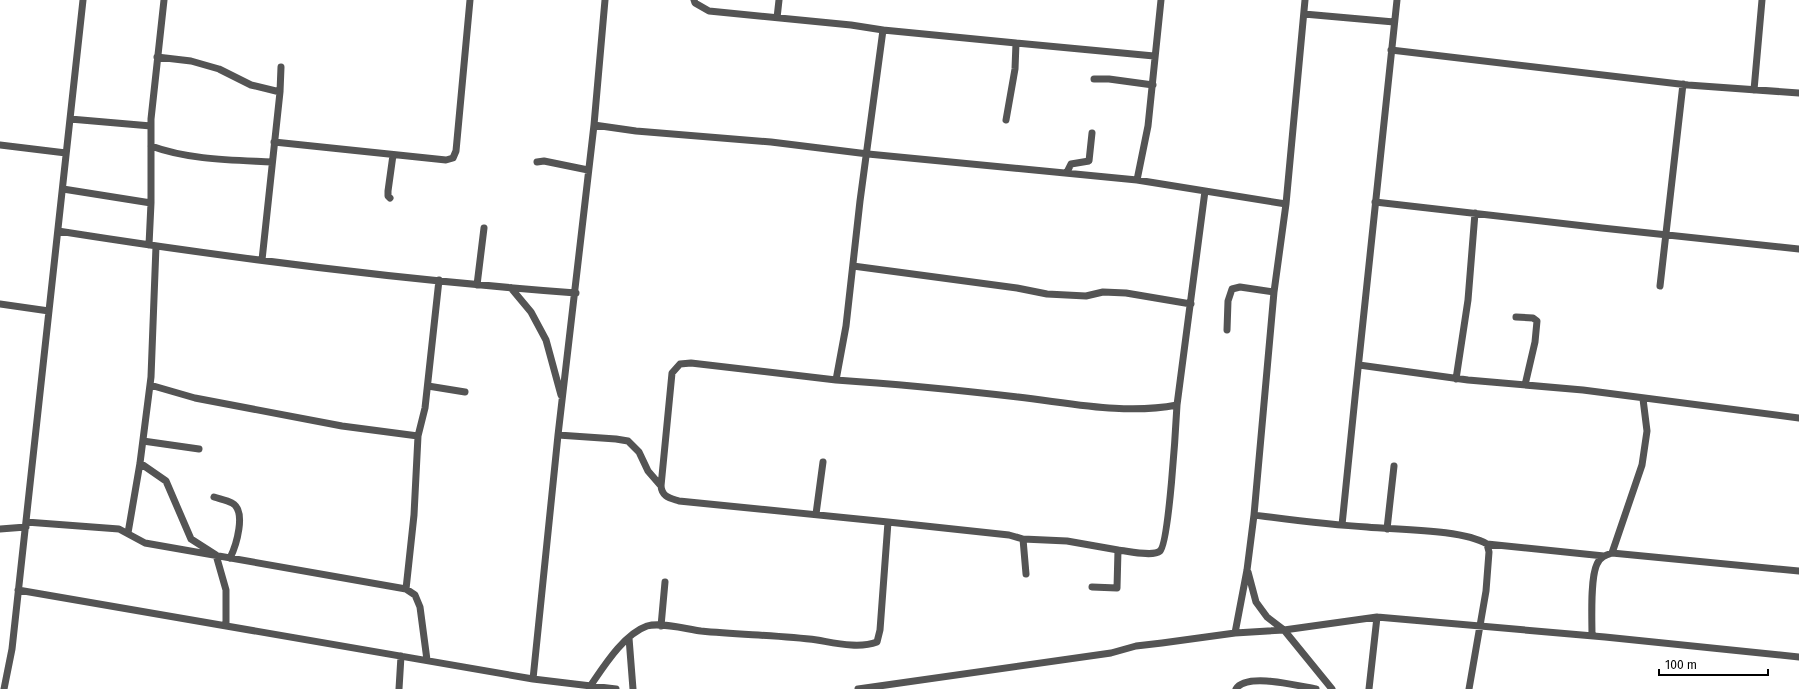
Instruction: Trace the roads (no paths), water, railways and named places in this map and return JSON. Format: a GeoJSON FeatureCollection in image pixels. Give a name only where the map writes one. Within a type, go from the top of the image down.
{"type":"FeatureCollection","features":[{"type":"Feature","properties":{"kind":"street"},"geometry":{"type":"LineString","coordinates":[[4,689],[12,649],[83,0]]}},
{"type":"Feature","properties":{"kind":"street"},"geometry":{"type":"LineString","coordinates":[[128,533],[140,463],[150,384],[152,246],[151,126],[164,0]]}},
{"type":"Feature","properties":{"kind":"street"},"geometry":{"type":"LineString","coordinates":[[274,142],[451,160],[455,155],[470,0]]}},
{"type":"Feature","properties":{"kind":"street"},"geometry":{"type":"LineString","coordinates":[[533,678],[562,399],[576,294],[606,0]]}},
{"type":"Feature","properties":{"kind":"street"},"geometry":{"type":"LineString","coordinates":[[694,0],[695,4],[699,7],[709,11],[851,25],[883,30],[1154,56]]}},
{"type":"Feature","properties":{"kind":"street"},"geometry":{"type":"LineString","coordinates":[[777,18],[779,0]]}},
{"type":"Feature","properties":{"kind":"street"},"geometry":{"type":"LineString","coordinates":[[1138,180],[1148,126],[1153,85],[1154,56],[1162,0]]}},
{"type":"Feature","properties":{"kind":"street"},"geometry":{"type":"LineString","coordinates":[[1236,633],[1247,570],[1254,515],[1274,292],[1286,204],[1305,0]]}},
{"type":"Feature","properties":{"kind":"street"},"geometry":{"type":"LineString","coordinates":[[1342,525],[1397,0]]}},
{"type":"Feature","properties":{"kind":"street"},"geometry":{"type":"LineString","coordinates":[[1754,90],[1762,0]]}},
{"type":"Feature","properties":{"kind":"street"},"geometry":{"type":"LineString","coordinates":[[1304,14],[1394,22]]}},
{"type":"Feature","properties":{"kind":"street"},"geometry":{"type":"LineString","coordinates":[[836,380],[846,326],[852,266],[868,154],[883,30]]}},
{"type":"Feature","properties":{"kind":"street"},"geometry":{"type":"LineString","coordinates":[[1006,120],[1015,69],[1016,43]]}},
{"type":"Feature","properties":{"kind":"street"},"geometry":{"type":"LineString","coordinates":[[1391,50],[1683,84],[1799,94]]}},
{"type":"Feature","properties":{"kind":"street"},"geometry":{"type":"LineString","coordinates":[[157,57],[191,61],[219,69],[251,85],[280,92]]}},
{"type":"Feature","properties":{"kind":"street"},"geometry":{"type":"LineString","coordinates":[[262,260],[280,92],[281,67]]}},
{"type":"Feature","properties":{"kind":"street"},"geometry":{"type":"LineString","coordinates":[[1094,79],[1109,79],[1153,85]]}},
{"type":"Feature","properties":{"kind":"street"},"geometry":{"type":"LineString","coordinates":[[1660,286],[1683,84]]}},
{"type":"Feature","properties":{"kind":"street"},"geometry":{"type":"LineString","coordinates":[[70,119],[151,126]]}},
{"type":"Feature","properties":{"kind":"street"},"geometry":{"type":"LineString","coordinates":[[594,125],[636,131],[771,142],[868,154],[1138,180],[1286,204]]}},
{"type":"Feature","properties":{"kind":"street"},"geometry":{"type":"LineString","coordinates":[[1067,172],[1071,164],[1089,161],[1092,133]]}},
{"type":"Feature","properties":{"kind":"street"},"geometry":{"type":"LineString","coordinates":[[0,145],[66,153]]}},
{"type":"Feature","properties":{"kind":"street"},"geometry":{"type":"LineString","coordinates":[[151,146],[166,151],[221,159],[272,162]]}},
{"type":"Feature","properties":{"kind":"street"},"geometry":{"type":"LineString","coordinates":[[390,198],[388,196],[388,191],[393,155]]}},
{"type":"Feature","properties":{"kind":"street"},"geometry":{"type":"LineString","coordinates":[[537,162],[588,170]]}},
{"type":"Feature","properties":{"kind":"street"},"geometry":{"type":"LineString","coordinates":[[63,189],[152,203]]}},
{"type":"Feature","properties":{"kind":"street"},"geometry":{"type":"LineString","coordinates":[[1177,405],[1145,410],[1126,410],[1011,396],[884,383],[836,380],[720,366],[680,364],[672,373],[661,486],[666,497],[679,501],[1009,535],[1023,539],[1067,541],[1118,550],[1153,554],[1159,552],[1162,549],[1165,540],[1177,405],[1205,191]]}},
{"type":"Feature","properties":{"kind":"street"},"geometry":{"type":"LineString","coordinates":[[1375,202],[1799,248]]}},
{"type":"Feature","properties":{"kind":"street"},"geometry":{"type":"LineString","coordinates":[[1456,379],[1468,300],[1475,213]]}},
{"type":"Feature","properties":{"kind":"street"},"geometry":{"type":"LineString","coordinates":[[476,285],[484,228]]}},
{"type":"Feature","properties":{"kind":"street"},"geometry":{"type":"LineString","coordinates":[[58,231],[152,246],[262,260],[476,285],[576,294]]}},
{"type":"Feature","properties":{"kind":"street"},"geometry":{"type":"LineString","coordinates":[[852,266],[1017,288],[1047,294],[1086,296],[1103,292],[1126,293],[1191,304]]}},
{"type":"Feature","properties":{"kind":"street"},"geometry":{"type":"LineString","coordinates":[[406,589],[414,515],[418,436],[425,408],[428,386],[439,280]]}},
{"type":"Feature","properties":{"kind":"street"},"geometry":{"type":"LineString","coordinates":[[1227,330],[1228,301],[1229,294],[1232,289],[1240,287],[1274,292]]}},
{"type":"Feature","properties":{"kind":"street"},"geometry":{"type":"LineString","coordinates":[[511,288],[531,312],[546,340],[562,399]]}},
{"type":"Feature","properties":{"kind":"street"},"geometry":{"type":"LineString","coordinates":[[0,304],[49,311]]}},
{"type":"Feature","properties":{"kind":"street"},"geometry":{"type":"LineString","coordinates":[[1516,317],[1533,318],[1537,321],[1535,342],[1525,385]]}},
{"type":"Feature","properties":{"kind":"street"},"geometry":{"type":"LineString","coordinates":[[1359,365],[1456,379],[1583,390],[1643,399],[1799,418]]}},
{"type":"Feature","properties":{"kind":"street"},"geometry":{"type":"LineString","coordinates":[[150,384],[195,398],[342,426],[418,436]]}},
{"type":"Feature","properties":{"kind":"street"},"geometry":{"type":"LineString","coordinates":[[428,386],[465,392]]}},
{"type":"Feature","properties":{"kind":"street"},"geometry":{"type":"LineString","coordinates":[[1612,553],[1642,465],[1646,431],[1643,399]]}},
{"type":"Feature","properties":{"kind":"street"},"geometry":{"type":"LineString","coordinates":[[558,435],[628,441],[639,452],[648,471],[661,486]]}},
{"type":"Feature","properties":{"kind":"street"},"geometry":{"type":"LineString","coordinates":[[143,441],[199,449]]}},
{"type":"Feature","properties":{"kind":"street"},"geometry":{"type":"LineString","coordinates":[[816,514],[824,462]]}},
{"type":"Feature","properties":{"kind":"street"},"geometry":{"type":"LineString","coordinates":[[140,463],[166,480],[191,539],[216,555],[226,590],[226,626]]}},
{"type":"Feature","properties":{"kind":"street"},"geometry":{"type":"LineString","coordinates":[[1387,528],[1394,466]]}},
{"type":"Feature","properties":{"kind":"street"},"geometry":{"type":"LineString","coordinates":[[214,497],[233,503],[238,509],[239,533],[236,546],[230,558]]}},
{"type":"Feature","properties":{"kind":"street"},"geometry":{"type":"LineString","coordinates":[[1254,515],[1342,525],[1448,533],[1481,540],[1487,544],[1604,556],[1612,553],[1799,571]]}},
{"type":"Feature","properties":{"kind":"street"},"geometry":{"type":"LineString","coordinates":[[591,685],[613,655],[629,638],[648,626],[797,638],[846,644],[869,645],[877,642],[880,630],[888,522]]}},
{"type":"Feature","properties":{"kind":"street"},"geometry":{"type":"LineString","coordinates":[[0,529],[26,525],[119,529],[145,543],[406,589],[415,595],[420,607],[427,660]]}},
{"type":"Feature","properties":{"kind":"street"},"geometry":{"type":"LineString","coordinates":[[1023,539],[1026,574]]}},
{"type":"Feature","properties":{"kind":"street"},"geometry":{"type":"LineString","coordinates":[[1469,689],[1473,658],[1481,626],[1486,591],[1489,552],[1487,544]]}},
{"type":"Feature","properties":{"kind":"street"},"geometry":{"type":"LineString","coordinates":[[1092,587],[1117,588],[1118,550]]}},
{"type":"Feature","properties":{"kind":"street"},"geometry":{"type":"LineString","coordinates":[[1592,636],[1594,582],[1597,564],[1604,556]]}},
{"type":"Feature","properties":{"kind":"street"},"geometry":{"type":"LineString","coordinates":[[1247,570],[1256,602],[1267,617],[1284,630],[1332,689]]}},
{"type":"Feature","properties":{"kind":"street"},"geometry":{"type":"LineString","coordinates":[[661,626],[665,582]]}},
{"type":"Feature","properties":{"kind":"street"},"geometry":{"type":"LineString","coordinates":[[18,590],[533,678],[616,689]]}},
{"type":"Feature","properties":{"kind":"street"},"geometry":{"type":"LineString","coordinates":[[1369,689],[1377,617]]}},
{"type":"Feature","properties":{"kind":"street"},"geometry":{"type":"LineString","coordinates":[[858,689],[880,688],[1110,652],[1136,646],[1236,633],[1284,630],[1377,617],[1592,636],[1799,657]]}},
{"type":"Feature","properties":{"kind":"street"},"geometry":{"type":"LineString","coordinates":[[629,638],[633,689]]}},
{"type":"Feature","properties":{"kind":"street"},"geometry":{"type":"LineString","coordinates":[[399,689],[401,656]]}},
{"type":"Feature","properties":{"kind":"street"},"geometry":{"type":"LineString","coordinates":[[1236,689],[1240,684],[1250,681],[1280,683],[1316,689]]}}]}
